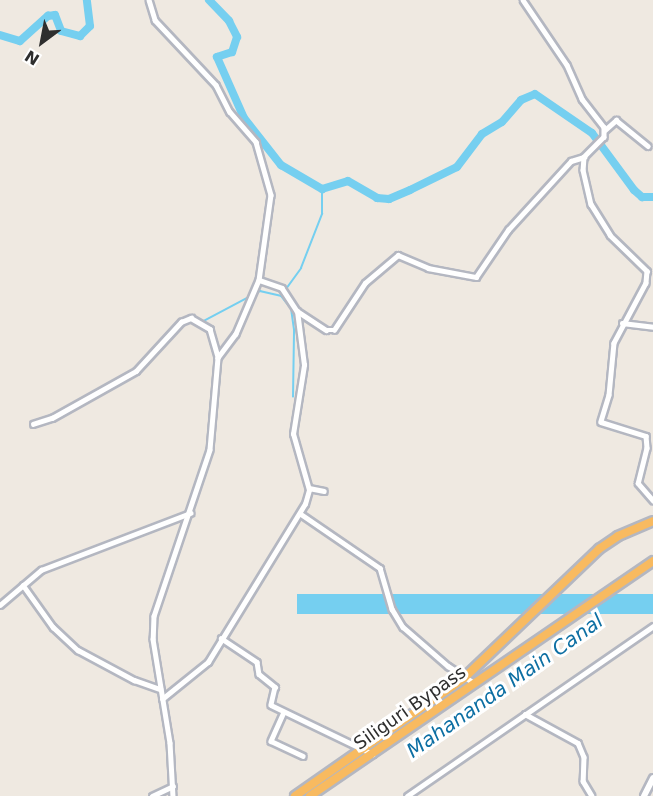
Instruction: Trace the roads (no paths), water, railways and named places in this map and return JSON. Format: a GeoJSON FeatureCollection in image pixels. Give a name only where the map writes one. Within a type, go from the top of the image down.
{"type":"FeatureCollection","features":[{"type":"Feature","properties":{"kind":"highway"},"geometry":{"type":"LineString","coordinates":[[295,796],[369,752],[464,678],[600,549],[624,533],[653,521]]}},
{"type":"Feature","properties":{"kind":"highway","name":"Siliguri Bypass"},"geometry":{"type":"LineString","coordinates":[[310,796],[369,752],[653,561]]}},
{"type":"Feature","properties":{"kind":"street"},"geometry":{"type":"LineString","coordinates":[[149,0],[155,20],[216,85],[230,112],[256,142],[271,195],[259,280],[236,334],[218,358]]}},
{"type":"Feature","properties":{"kind":"street"},"geometry":{"type":"LineString","coordinates":[[523,0],[567,65],[582,99],[605,130]]}},
{"type":"Feature","properties":{"kind":"street"},"geometry":{"type":"LineString","coordinates":[[297,311],[326,330],[334,330],[365,283],[398,255],[428,268],[470,279],[476,277],[508,230],[571,161],[584,157],[604,137],[605,130],[616,120],[648,146]]}},
{"type":"Feature","properties":{"kind":"street"},"geometry":{"type":"LineString","coordinates":[[584,157],[585,187],[596,214],[648,277],[622,323],[612,350],[609,394],[601,422],[646,436],[647,448],[638,483],[653,500]]}},
{"type":"Feature","properties":{"kind":"street"},"geometry":{"type":"LineString","coordinates":[[162,699],[208,662],[221,638],[248,602],[301,514],[309,488],[293,434],[304,365],[297,311],[284,290],[259,280]]}},
{"type":"Feature","properties":{"kind":"street"},"geometry":{"type":"LineString","coordinates":[[33,424],[52,418],[136,371],[181,322],[191,318],[202,322],[210,329],[218,358],[210,450],[154,616],[153,639],[173,796]]}},
{"type":"Feature","properties":{"kind":"street"},"geometry":{"type":"LineString","coordinates":[[622,323],[653,327]]}},
{"type":"Feature","properties":{"kind":"street"},"geometry":{"type":"LineString","coordinates":[[309,488],[324,491]]}},
{"type":"Feature","properties":{"kind":"street"},"geometry":{"type":"LineString","coordinates":[[0,605],[41,570],[71,557],[95,552],[190,513]]}},
{"type":"Feature","properties":{"kind":"street"},"geometry":{"type":"LineString","coordinates":[[301,514],[380,568],[392,609],[403,627],[464,678],[474,683]]}},
{"type":"Feature","properties":{"kind":"street"},"geometry":{"type":"LineString","coordinates":[[22,585],[53,627],[78,650],[134,680],[160,689]]}},
{"type":"Feature","properties":{"kind":"street"},"geometry":{"type":"LineString","coordinates":[[407,796],[653,626]]}},
{"type":"Feature","properties":{"kind":"street"},"geometry":{"type":"LineString","coordinates":[[221,638],[257,662],[259,674],[275,687],[271,705],[369,752]]}},
{"type":"Feature","properties":{"kind":"street"},"geometry":{"type":"LineString","coordinates":[[284,712],[271,741],[303,756]]}},
{"type":"Feature","properties":{"kind":"street"},"geometry":{"type":"LineString","coordinates":[[525,714],[578,742],[584,757],[583,781],[592,796]]}},
{"type":"Feature","properties":{"kind":"street"},"geometry":{"type":"LineString","coordinates":[[644,796],[653,778]]}},
{"type":"Feature","properties":{"kind":"street"},"geometry":{"type":"LineString","coordinates":[[152,796],[173,786]]}},
{"type":"Feature","properties":{"kind":"water"},"geometry":{"type":"Polygon","coordinates":[[[297,594],[653,594],[653,614],[297,614],[297,594]]]}},
{"type":"Feature","properties":{"kind":"waterway"},"geometry":{"type":"LineString","coordinates":[[0,35],[20,41],[48,16],[55,15],[61,31],[80,36],[90,26],[87,0]]}},
{"type":"Feature","properties":{"kind":"waterway"},"geometry":{"type":"LineString","coordinates":[[209,0],[229,21],[237,37],[232,52],[217,57],[244,118],[281,165],[322,189],[348,181],[377,198],[389,199],[410,190],[457,167],[482,134],[502,122],[521,100],[535,94],[592,133],[634,190],[642,197],[653,197]]}},
{"type":"Feature","properties":{"kind":"waterway"},"geometry":{"type":"LineString","coordinates":[[293,397],[294,330],[291,309],[281,296],[301,268],[322,214],[322,189]]}},
{"type":"Feature","properties":{"kind":"waterway"},"geometry":{"type":"LineString","coordinates":[[255,294],[260,291],[281,296]]}},
{"type":"Feature","properties":{"kind":"waterway"},"geometry":{"type":"LineString","coordinates":[[202,322],[251,296]]}},
{"type":"Feature","properties":{"kind":"water label","name":"Mahananda Main Canal"},"geometry":{"type":"Point","coordinates":[505,686]}}]}
